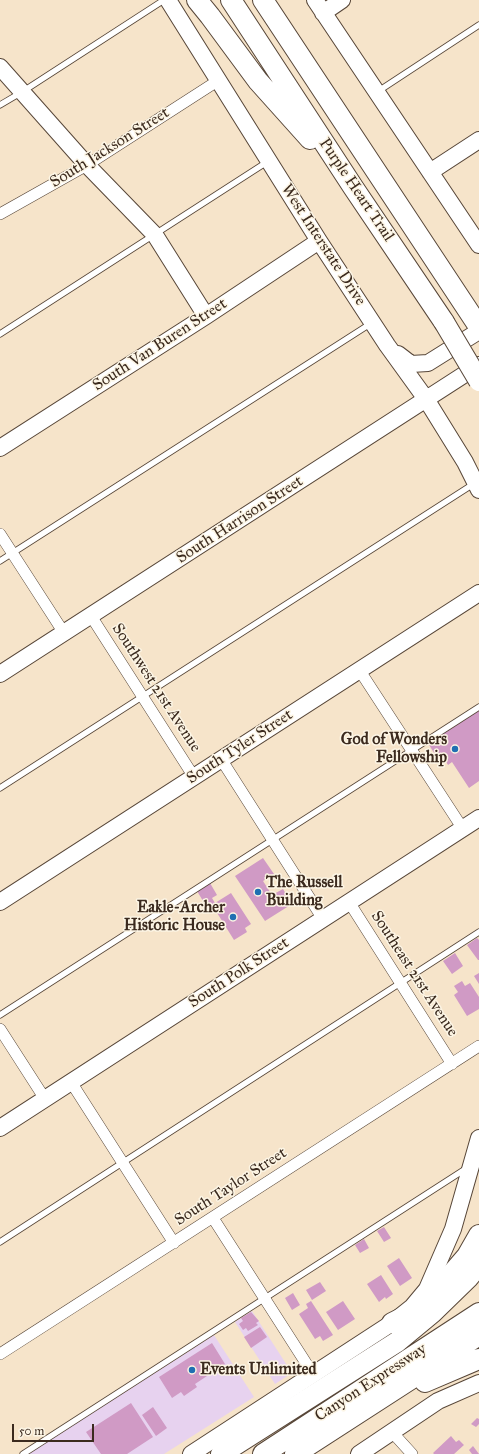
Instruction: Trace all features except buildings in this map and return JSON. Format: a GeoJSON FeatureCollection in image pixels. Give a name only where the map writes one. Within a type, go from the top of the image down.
{"type":"FeatureCollection","features":[{"type":"Feature","properties":{"kind":"highway"},"geometry":{"type":"LineString","coordinates":[[197,0],[258,81],[353,187]]}},
{"type":"Feature","properties":{"kind":"highway","name":"Purple Heart Trail"},"geometry":{"type":"LineString","coordinates":[[231,0],[353,187],[444,322],[479,381]]}},
{"type":"Feature","properties":{"kind":"highway","name":"Purple Heart Trail"},"geometry":{"type":"LineString","coordinates":[[263,0],[468,308],[479,327]]}},
{"type":"Feature","properties":{"kind":"highway"},"geometry":{"type":"LineString","coordinates":[[275,0],[326,96]]}},
{"type":"Feature","properties":{"kind":"highway"},"geometry":{"type":"LineString","coordinates":[[392,1323],[412,1313],[429,1300],[467,1256],[479,1235]]}},
{"type":"Feature","properties":{"kind":"highway"},"geometry":{"type":"LineString","coordinates":[[221,1454],[397,1342],[432,1313],[469,1277],[479,1264]]}},
{"type":"Feature","properties":{"kind":"highway","name":"Canyon Expressway"},"geometry":{"type":"LineString","coordinates":[[263,1454],[479,1313]]}},
{"type":"Feature","properties":{"kind":"highway","name":"Canyon Expressway"},"geometry":{"type":"LineString","coordinates":[[295,1454],[479,1335]]}},
{"type":"Feature","properties":{"kind":"highway"},"geometry":{"type":"LineString","coordinates":[[353,1416],[446,1372],[479,1359]]}},
{"type":"Feature","properties":{"kind":"highway"},"geometry":{"type":"LineString","coordinates":[[238,1454],[316,1419]]}},
{"type":"Feature","properties":{"kind":"main road","name":"West Interstate Drive"},"geometry":{"type":"LineString","coordinates":[[168,0],[319,241],[387,345],[426,399],[465,462],[477,486]]}},
{"type":"Feature","properties":{"kind":"main road"},"geometry":{"type":"LineString","coordinates":[[342,0],[319,6],[479,245]]}},
{"type":"Feature","properties":{"kind":"main road"},"geometry":{"type":"LineString","coordinates":[[0,67],[87,165],[155,235],[206,316]]}},
{"type":"Feature","properties":{"kind":"main road"},"geometry":{"type":"LineString","coordinates":[[430,172],[479,140]]}},
{"type":"Feature","properties":{"kind":"main road","name":"South Van Buren Street"},"geometry":{"type":"LineString","coordinates":[[0,448],[206,316],[319,241]]}},
{"type":"Feature","properties":{"kind":"main road"},"geometry":{"type":"LineString","coordinates":[[387,345],[411,364],[428,363],[479,332]]}},
{"type":"Feature","properties":{"kind":"main road","name":"South Harrison Street"},"geometry":{"type":"LineString","coordinates":[[0,674],[479,365]]}},
{"type":"Feature","properties":{"kind":"main road","name":"South Tyler Street"},"geometry":{"type":"LineString","coordinates":[[0,902],[479,593]]}},
{"type":"Feature","properties":{"kind":"main road","name":"South Polk Street"},"geometry":{"type":"LineString","coordinates":[[0,1128],[479,818]]}},
{"type":"Feature","properties":{"kind":"main road"},"geometry":{"type":"LineString","coordinates":[[191,1454],[392,1323],[412,1307],[427,1289],[454,1229],[479,1138]]}},
{"type":"Feature","properties":{"kind":"main road"},"geometry":{"type":"LineString","coordinates":[[359,1454],[438,1401],[479,1383]]}},
{"type":"Feature","properties":{"kind":"street","name":"South Jackson Street"},"geometry":{"type":"LineString","coordinates":[[0,214],[87,165],[219,80]]}},
{"type":"Feature","properties":{"kind":"street"},"geometry":{"type":"LineString","coordinates":[[0,534],[64,633]]}},
{"type":"Feature","properties":{"kind":"street","name":"Southwest 21st Avenue"},"geometry":{"type":"LineString","coordinates":[[91,616],[194,777]]}},
{"type":"Feature","properties":{"kind":"street"},"geometry":{"type":"LineString","coordinates":[[360,670],[462,829]]}},
{"type":"Feature","properties":{"kind":"street","name":"Southwest 21st Avenue"},"geometry":{"type":"LineString","coordinates":[[221,759],[323,919]]}},
{"type":"Feature","properties":{"kind":"street","name":"Southeast 21st Avenue"},"geometry":{"type":"LineString","coordinates":[[349,902],[452,1064]]}},
{"type":"Feature","properties":{"kind":"street"},"geometry":{"type":"LineString","coordinates":[[0,1029],[45,1099]]}},
{"type":"Feature","properties":{"kind":"street","name":"South Taylor Street"},"geometry":{"type":"LineString","coordinates":[[0,1354],[478,1048]]}},
{"type":"Feature","properties":{"kind":"street"},"geometry":{"type":"LineString","coordinates":[[71,1082],[174,1243]]}},
{"type":"Feature","properties":{"kind":"street"},"geometry":{"type":"LineString","coordinates":[[213,1218],[313,1374]]}},
{"type":"Feature","properties":{"kind":"street"},"geometry":{"type":"LineString","coordinates":[[392,1432],[412,1454]]}},
{"type":"Feature","properties":{"kind":"lane"},"geometry":{"type":"LineString","coordinates":[[0,105],[164,0]]}},
{"type":"Feature","properties":{"kind":"lane"},"geometry":{"type":"LineString","coordinates":[[376,92],[479,25]]}},
{"type":"Feature","properties":{"kind":"lane"},"geometry":{"type":"LineString","coordinates":[[0,334],[269,161]]}},
{"type":"Feature","properties":{"kind":"lane"},"geometry":{"type":"LineString","coordinates":[[0,561],[373,322]]}},
{"type":"Feature","properties":{"kind":"lane"},"geometry":{"type":"LineString","coordinates":[[0,788],[477,486]]}},
{"type":"Feature","properties":{"kind":"lane"},"geometry":{"type":"LineString","coordinates":[[0,1016],[479,707]]}},
{"type":"Feature","properties":{"kind":"lane"},"geometry":{"type":"LineString","coordinates":[[0,1242],[479,932]]}},
{"type":"Feature","properties":{"kind":"lane"},"geometry":{"type":"LineString","coordinates":[[23,1454],[472,1165]]}},
{"type":"Feature","properties":{"kind":"shaded area"},"geometry":{"type":"Polygon","coordinates":[[[252,1311],[292,1373],[275,1384],[235,1322],[252,1311]]]}},
{"type":"Feature","properties":{"kind":"shaded area"},"geometry":{"type":"Polygon","coordinates":[[[214,1335],[254,1397],[164,1454],[28,1454],[214,1335]]]}},
{"type":"Feature","properties":{"kind":"place","name":"God of Wonders Fellowship"},"geometry":{"type":"Point","coordinates":[455,749]}},
{"type":"Feature","properties":{"kind":"place","name":"The Russell Building"},"geometry":{"type":"Point","coordinates":[258,892]}},
{"type":"Feature","properties":{"kind":"place","name":"Eakle-Archer Historic House"},"geometry":{"type":"Point","coordinates":[233,917]}},
{"type":"Feature","properties":{"kind":"place","name":"Events Unlimited"},"geometry":{"type":"Point","coordinates":[192,1370]}}]}
